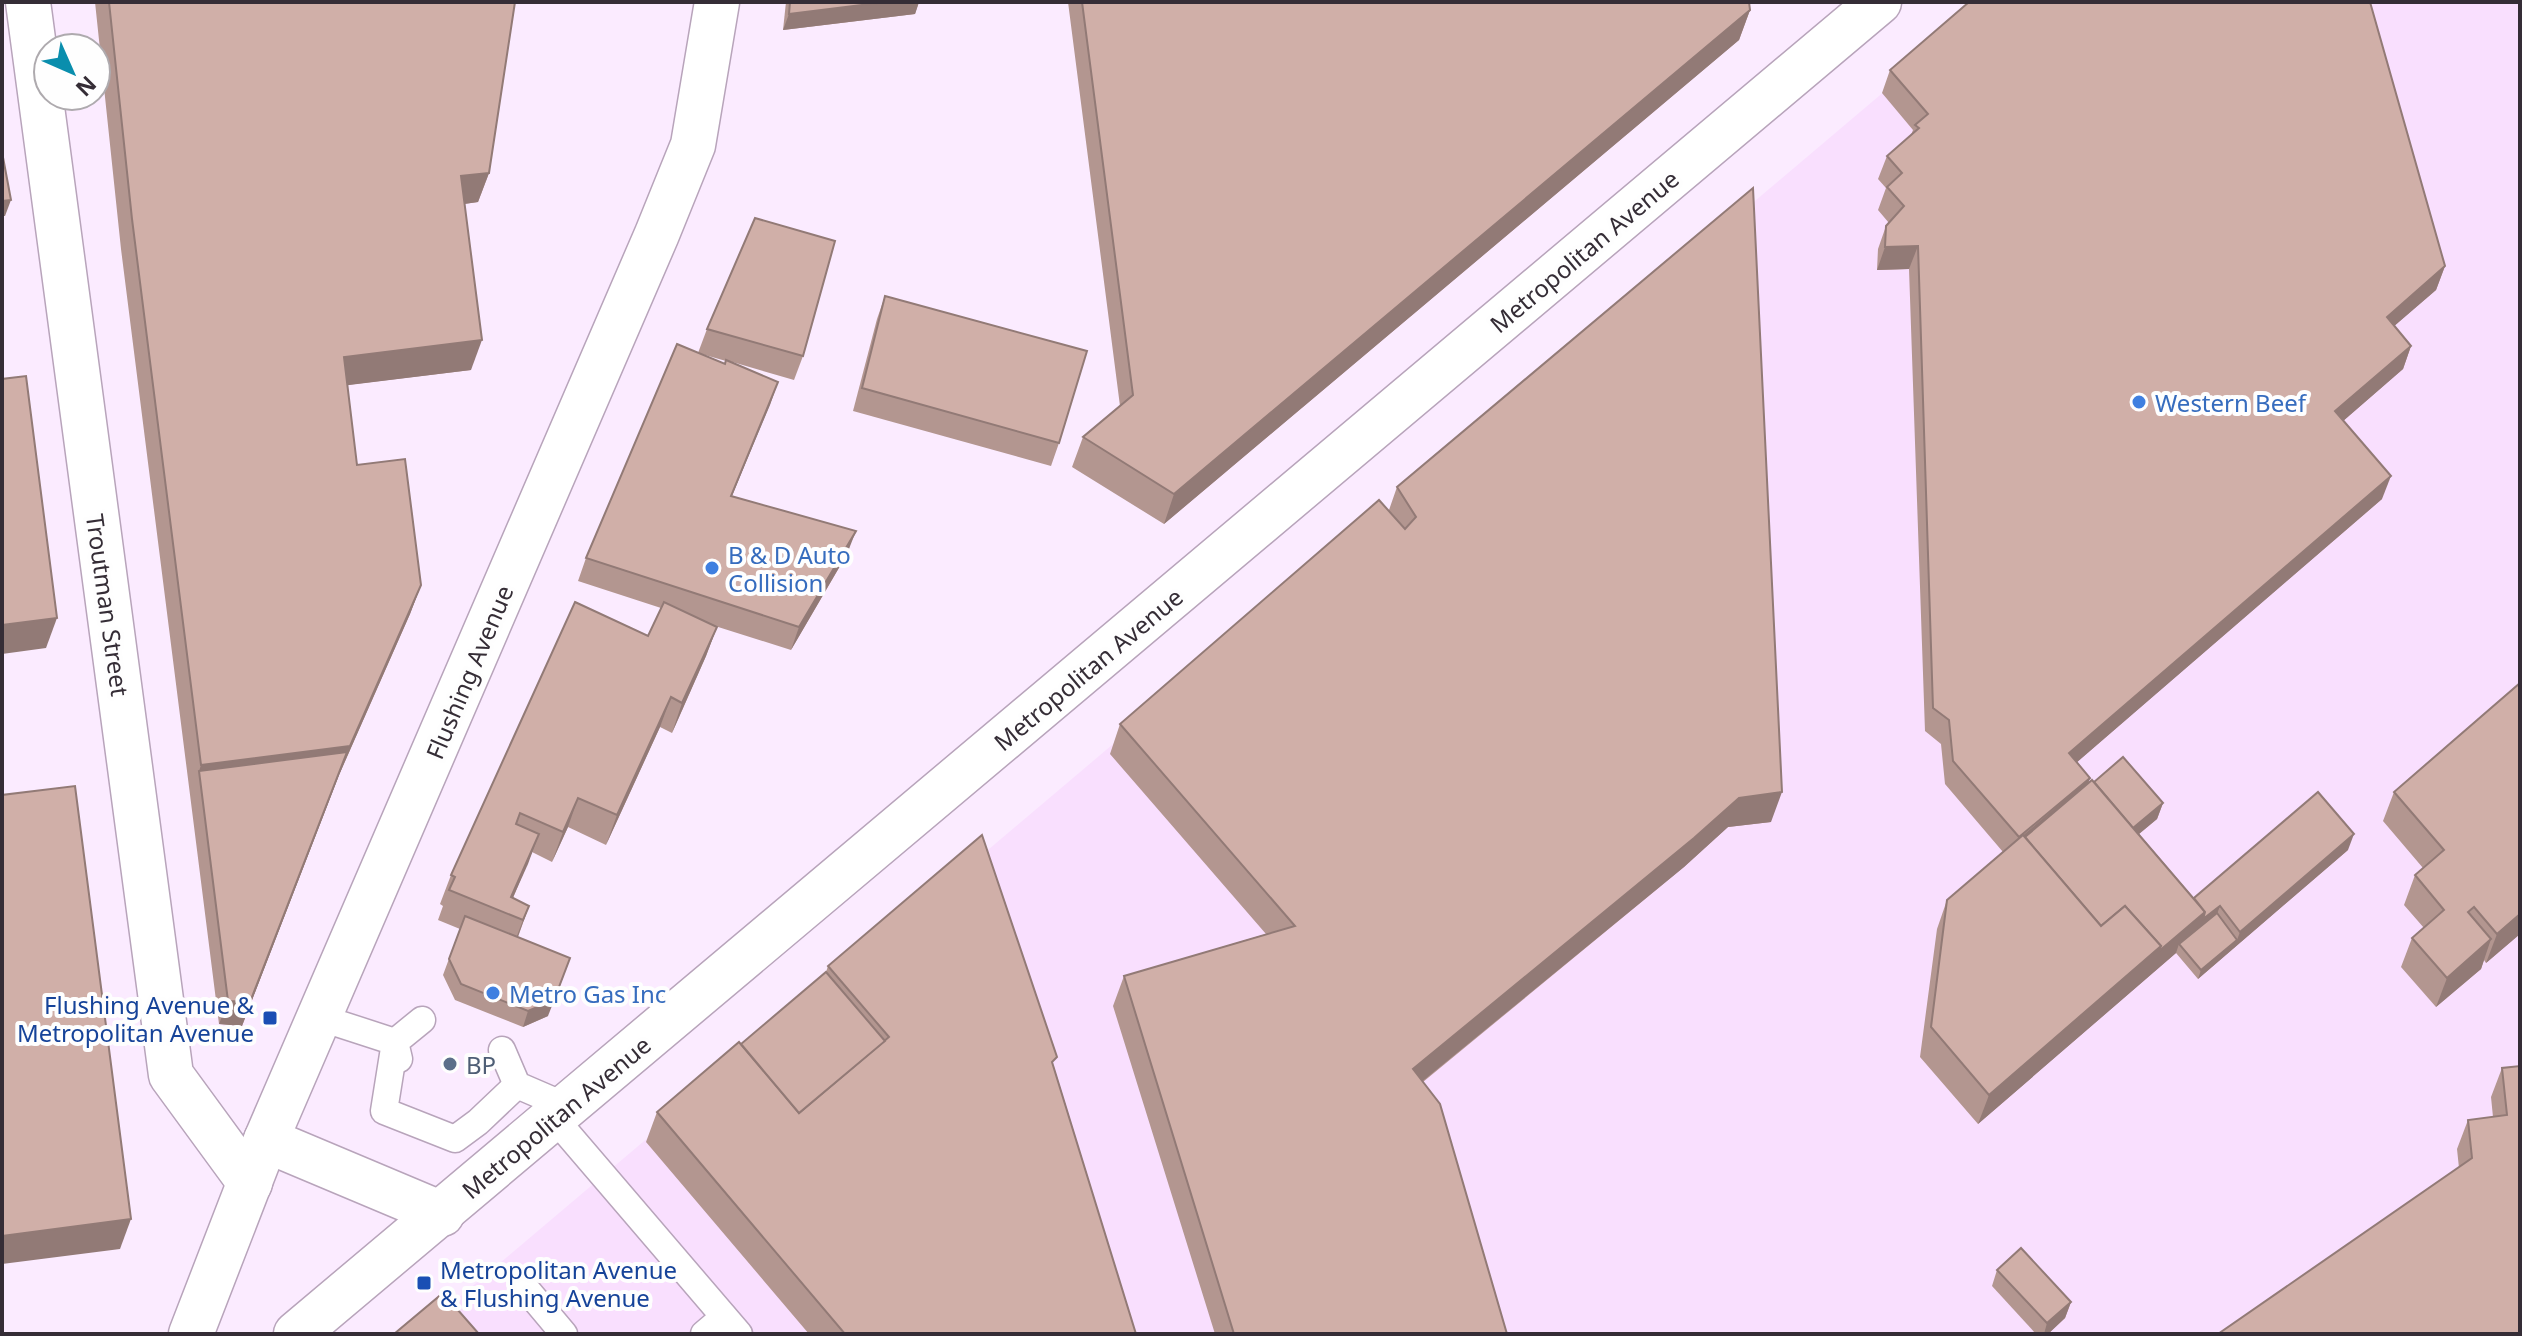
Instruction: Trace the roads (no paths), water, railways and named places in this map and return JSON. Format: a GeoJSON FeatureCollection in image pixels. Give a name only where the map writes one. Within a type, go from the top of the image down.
{"type":"FeatureCollection","features":[{"type":"Feature","properties":{"kind":"main road","name":"Troutman Street"},"geometry":{"type":"LineString","coordinates":[[28,2],[171,1075],[250,1183]]}},
{"type":"Feature","properties":{"kind":"main road","name":"Flushing Avenue"},"geometry":{"type":"LineString","coordinates":[[191,1334],[266,1140],[321,1018],[693,145],[717,2]]}},
{"type":"Feature","properties":{"kind":"main road","name":"Metropolitan Avenue"},"geometry":{"type":"LineString","coordinates":[[296,1334],[1879,2]]}},
{"type":"Feature","properties":{"kind":"main road"},"geometry":{"type":"LineString","coordinates":[[266,1140],[442,1214]]}},
{"type":"Feature","properties":{"kind":"lane"},"geometry":{"type":"LineString","coordinates":[[321,1018],[395,1042]]}},
{"type":"Feature","properties":{"kind":"lane"},"geometry":{"type":"LineString","coordinates":[[422,1020],[395,1042],[384,1111],[455,1139],[517,1085]]}},
{"type":"Feature","properties":{"kind":"lane"},"geometry":{"type":"LineString","coordinates":[[395,1042],[402,1071]]}},
{"type":"Feature","properties":{"kind":"lane"},"geometry":{"type":"LineString","coordinates":[[502,1050],[517,1085],[561,1113],[731,1325],[704,1334]]}},
{"type":"Feature","properties":{"kind":"lane"},"geometry":{"type":"LineString","coordinates":[[479,1099],[517,1085]]}},
{"type":"Feature","properties":{"kind":"lane"},"geometry":{"type":"LineString","coordinates":[[522,1284],[564,1334]]}},
{"type":"Feature","properties":{"kind":"place","name":"Western Beef"},"geometry":{"type":"Point","coordinates":[2139,402]}},
{"type":"Feature","properties":{"kind":"place","name":"B & D Auto Collision"},"geometry":{"type":"Point","coordinates":[712,568]}},
{"type":"Feature","properties":{"kind":"place","name":"Metro Gas Inc"},"geometry":{"type":"Point","coordinates":[493,993]}},
{"type":"Feature","properties":{"kind":"place","name":"Flushing Avenue & Metropolitan Avenue"},"geometry":{"type":"Point","coordinates":[270,1018]}},
{"type":"Feature","properties":{"kind":"place","name":"BP"},"geometry":{"type":"Point","coordinates":[450,1064]}},
{"type":"Feature","properties":{"kind":"place","name":"Metropolitan Avenue & Flushing Avenue"},"geometry":{"type":"Point","coordinates":[424,1283]}}]}
